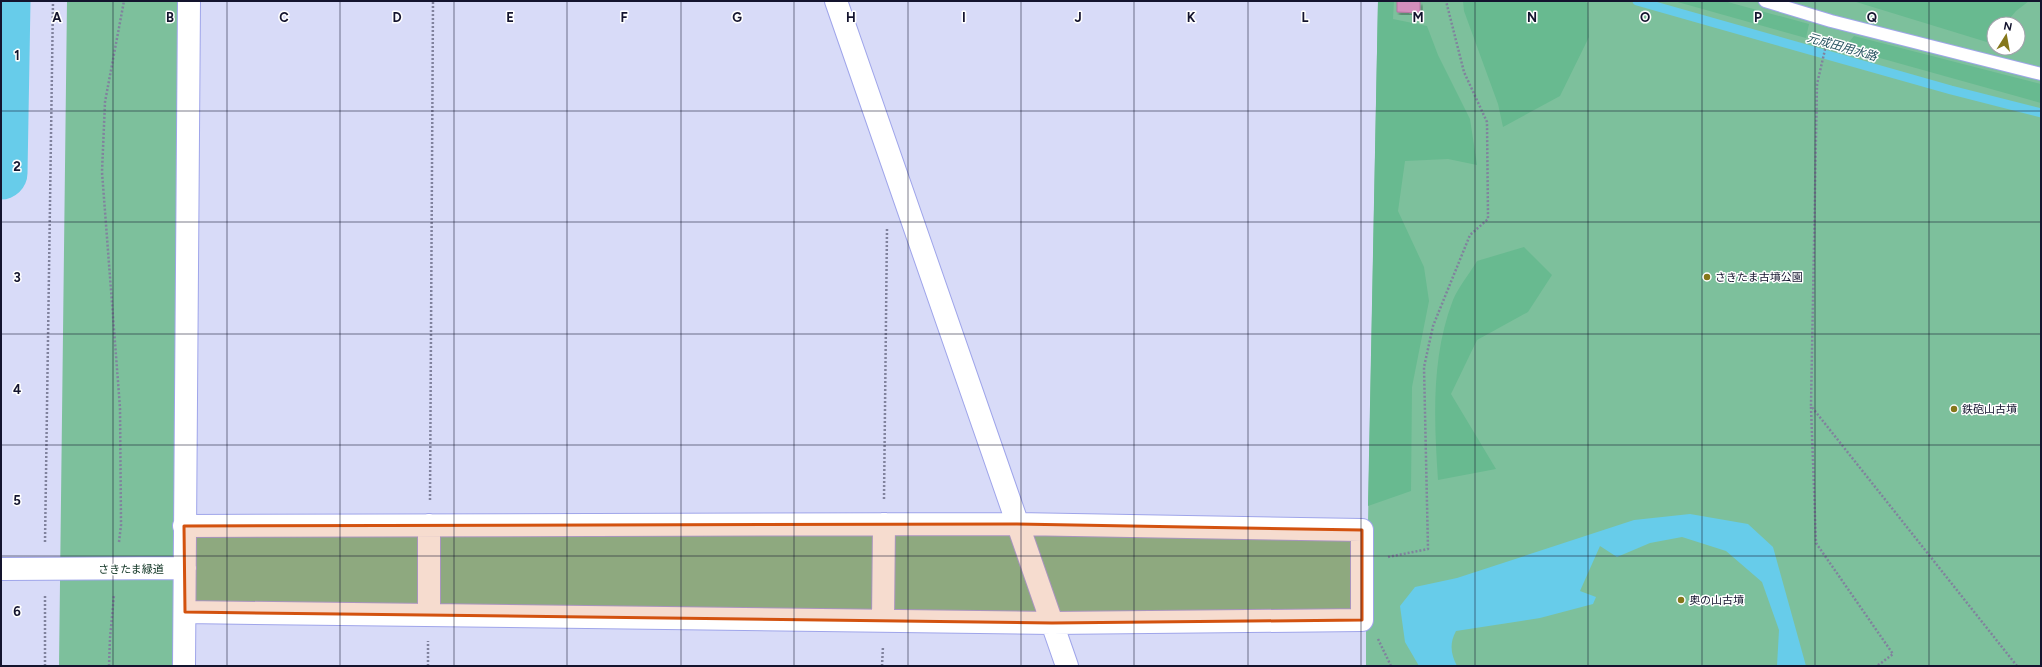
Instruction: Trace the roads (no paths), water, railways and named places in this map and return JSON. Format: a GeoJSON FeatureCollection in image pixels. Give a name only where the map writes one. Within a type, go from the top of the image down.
{"type":"FeatureCollection","features":[{"type":"Feature","properties":{"kind":"street"},"geometry":{"type":"LineString","coordinates":[[184,666],[189,1]]}},
{"type":"Feature","properties":{"kind":"street"},"geometry":{"type":"LineString","coordinates":[[836,1],[1067,666]]}},
{"type":"Feature","properties":{"kind":"street"},"geometry":{"type":"LineString","coordinates":[[883,620],[884,524]]}},
{"type":"Feature","properties":{"kind":"street"},"geometry":{"type":"LineString","coordinates":[[184,526],[1017,524],[1362,530],[1362,620],[1052,623],[185,612]]}},
{"type":"Feature","properties":{"kind":"street"},"geometry":{"type":"LineString","coordinates":[[429,614],[430,525]]}},
{"type":"Feature","properties":{"kind":"street"},"geometry":{"type":"LineString","coordinates":[[1,569],[117,567],[185,568]]}},
{"type":"Feature","properties":{"kind":"lane"},"geometry":{"type":"LineString","coordinates":[[1765,1],[1831,21],[2041,74]]}},
{"type":"Feature","properties":{"kind":"water"},"geometry":{"type":"Polygon","coordinates":[[[1690,514],[1748,524],[1773,547],[1806,666],[1777,666],[1779,630],[1762,582],[1726,551],[1682,537],[1650,543],[1617,557],[1600,546],[1580,591],[1596,597],[1593,604],[1540,618],[1456,631],[1452,640],[1452,649],[1453,657],[1457,666],[1419,666],[1405,642],[1400,606],[1415,587],[1457,578],[1634,520],[1690,514]]]}},
{"type":"Feature","properties":{"kind":"waterway"},"geometry":{"type":"LineString","coordinates":[[1,173],[4,1]]}},
{"type":"Feature","properties":{"kind":"waterway","name":"元成田用水路"},"geometry":{"type":"LineString","coordinates":[[1637,1],[1951,90],[2041,113]]}},
{"type":"Feature","properties":{"kind":"place","name":"さきたま古墳公園"},"geometry":{"type":"Point","coordinates":[1707,277]}},
{"type":"Feature","properties":{"kind":"place","name":"鉄砲山古墳"},"geometry":{"type":"Point","coordinates":[1954,409]}},
{"type":"Feature","properties":{"kind":"place","name":"奥の山古墳"},"geometry":{"type":"Point","coordinates":[1681,600]}},
{"type":"Feature","properties":{"kind":"park label","name":"さきたま緑道"},"geometry":{"type":"Point","coordinates":[131,569]}}]}
